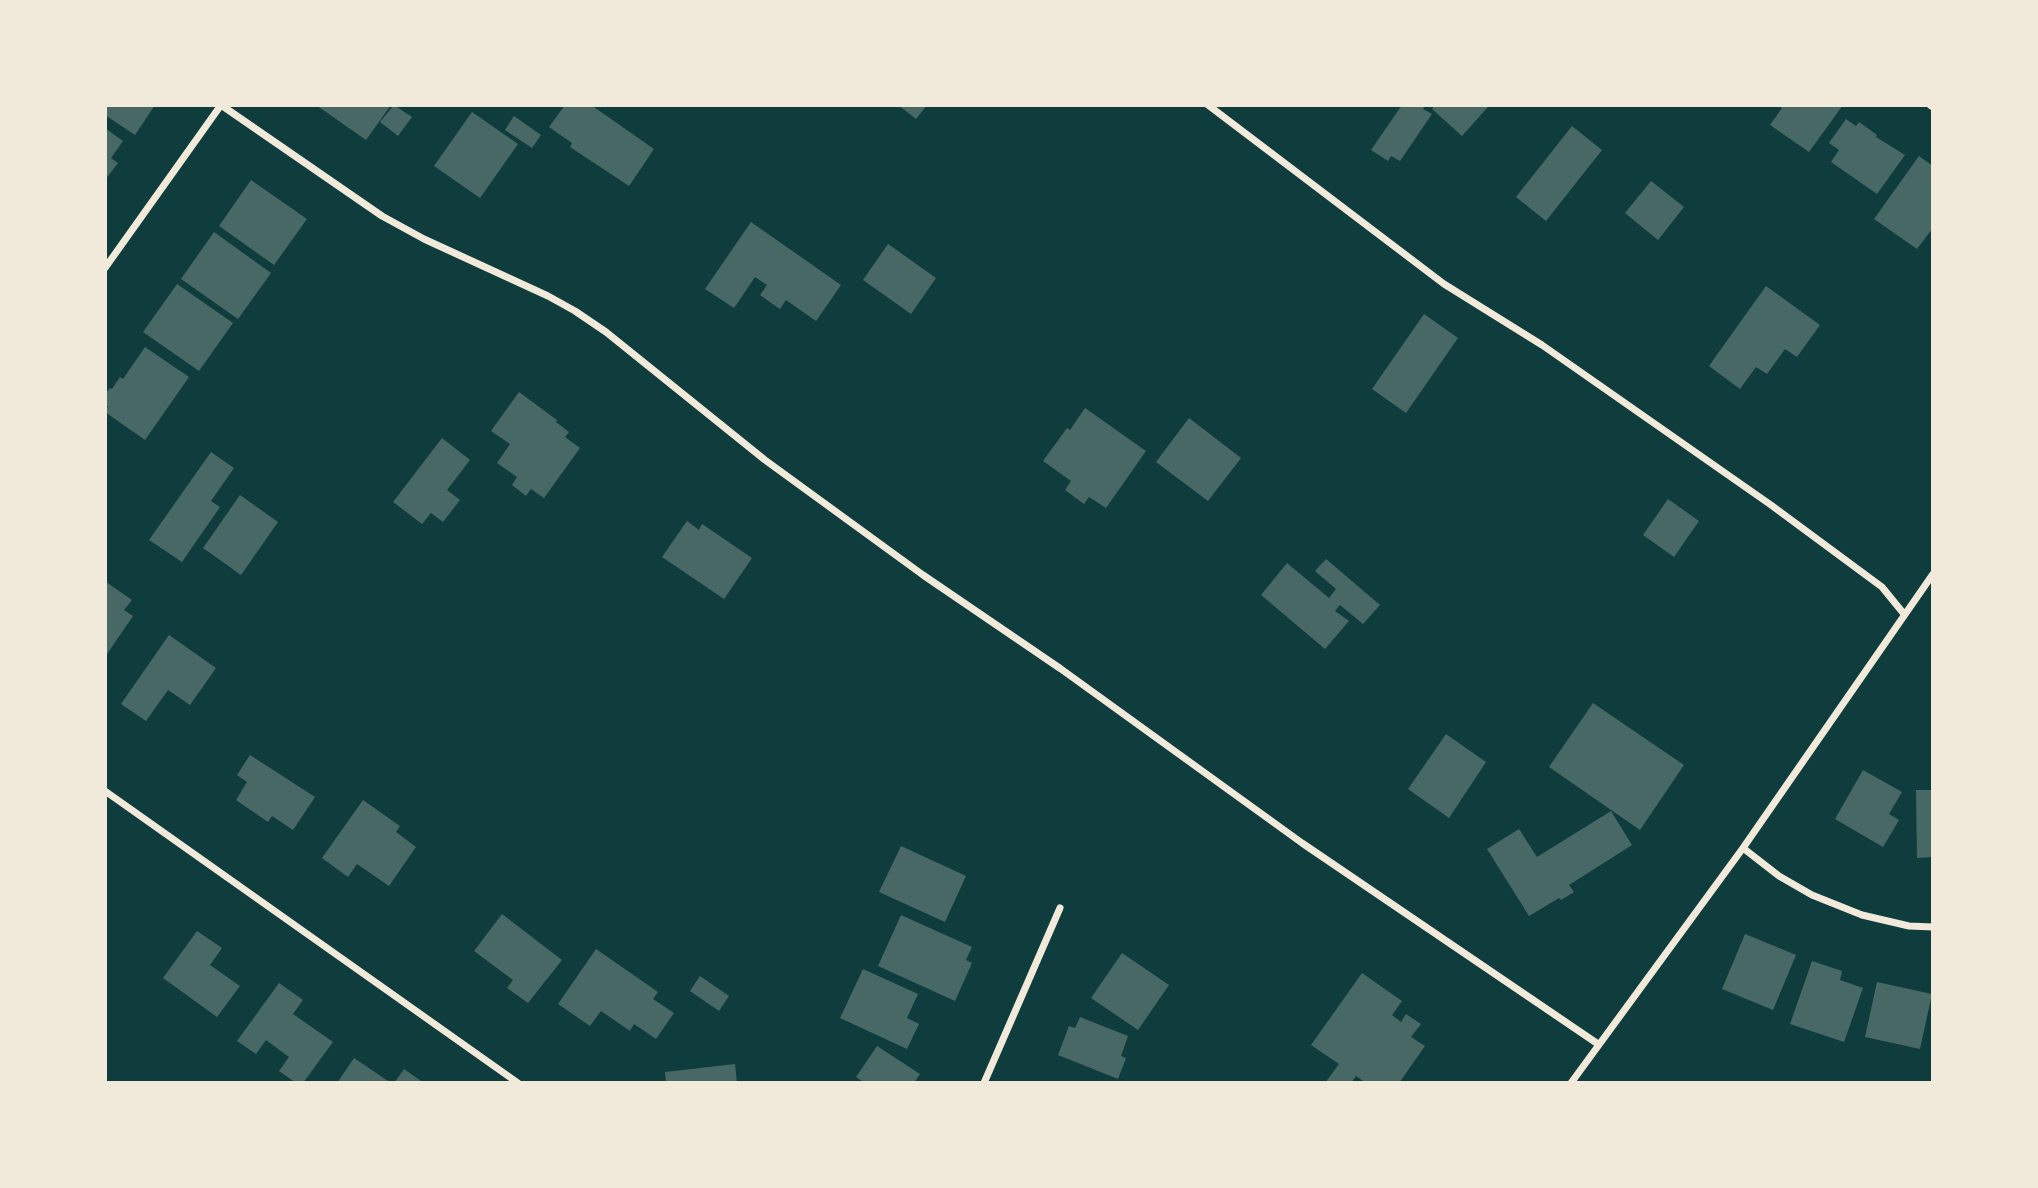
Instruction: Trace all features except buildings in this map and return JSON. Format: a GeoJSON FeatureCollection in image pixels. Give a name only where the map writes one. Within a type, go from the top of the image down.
{"type":"FeatureCollection","features":[{"type":"Feature","properties":{"kind":"street"},"geometry":{"type":"LineString","coordinates":[[105,268],[221,105],[382,216],[424,239],[548,296],[606,332],[765,460],[912,567],[1061,669],[1302,843],[1598,1044]]}},
{"type":"Feature","properties":{"kind":"street"},"geometry":{"type":"LineString","coordinates":[[1208,105],[1444,284],[1542,345],[1771,505],[1882,587],[1904,614]]}},
{"type":"Feature","properties":{"kind":"street"},"geometry":{"type":"LineString","coordinates":[[1571,1083],[1743,848],[1933,574]]}},
{"type":"Feature","properties":{"kind":"street"},"geometry":{"type":"LineString","coordinates":[[105,792],[518,1083]]}},
{"type":"Feature","properties":{"kind":"street"},"geometry":{"type":"LineString","coordinates":[[1743,848],[1779,876],[1812,895],[1862,915],[1909,926],[1933,927]]}},
{"type":"Feature","properties":{"kind":"street"},"geometry":{"type":"LineString","coordinates":[[984,1083],[1060,908]]}}]}
